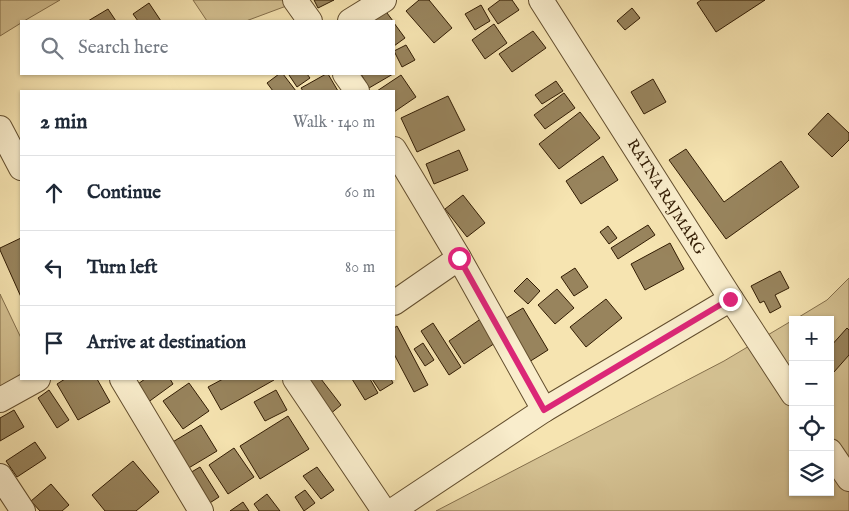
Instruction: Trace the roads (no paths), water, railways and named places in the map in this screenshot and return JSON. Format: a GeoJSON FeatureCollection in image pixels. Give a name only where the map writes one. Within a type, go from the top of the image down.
{"type":"FeatureCollection","features":[{"type":"Feature","properties":{"kind":"street"},"geometry":{"type":"LineString","coordinates":[[295,0],[309,20]]}},
{"type":"Feature","properties":{"kind":"street"},"geometry":{"type":"LineString","coordinates":[[352,20],[384,0]]}},
{"type":"Feature","properties":{"kind":"street","name":"RATNA RAJMARG"},"geometry":{"type":"LineString","coordinates":[[541,0],[730,299],[789,388]]}},
{"type":"Feature","properties":{"kind":"street"},"geometry":{"type":"LineString","coordinates":[[0,128],[20,166]]}},
{"type":"Feature","properties":{"kind":"street"},"geometry":{"type":"LineString","coordinates":[[396,157],[459,258],[544,410]]}},
{"type":"Feature","properties":{"kind":"street"},"geometry":{"type":"LineString","coordinates":[[395,302],[459,258]]}},
{"type":"Feature","properties":{"kind":"street"},"geometry":{"type":"LineString","coordinates":[[392,511],[544,410],[730,299]]}},
{"type":"Feature","properties":{"kind":"street"},"geometry":{"type":"LineString","coordinates":[[0,400],[36,380]]}},
{"type":"Feature","properties":{"kind":"street"},"geometry":{"type":"LineString","coordinates":[[123,380],[201,511]]}},
{"type":"Feature","properties":{"kind":"street"},"geometry":{"type":"LineString","coordinates":[[296,380],[384,511]]}},
{"type":"Feature","properties":{"kind":"street"},"geometry":{"type":"LineString","coordinates":[[834,457],[849,479]]}},
{"type":"Feature","properties":{"kind":"street"},"geometry":{"type":"LineString","coordinates":[[0,476],[23,511]]}}]}
